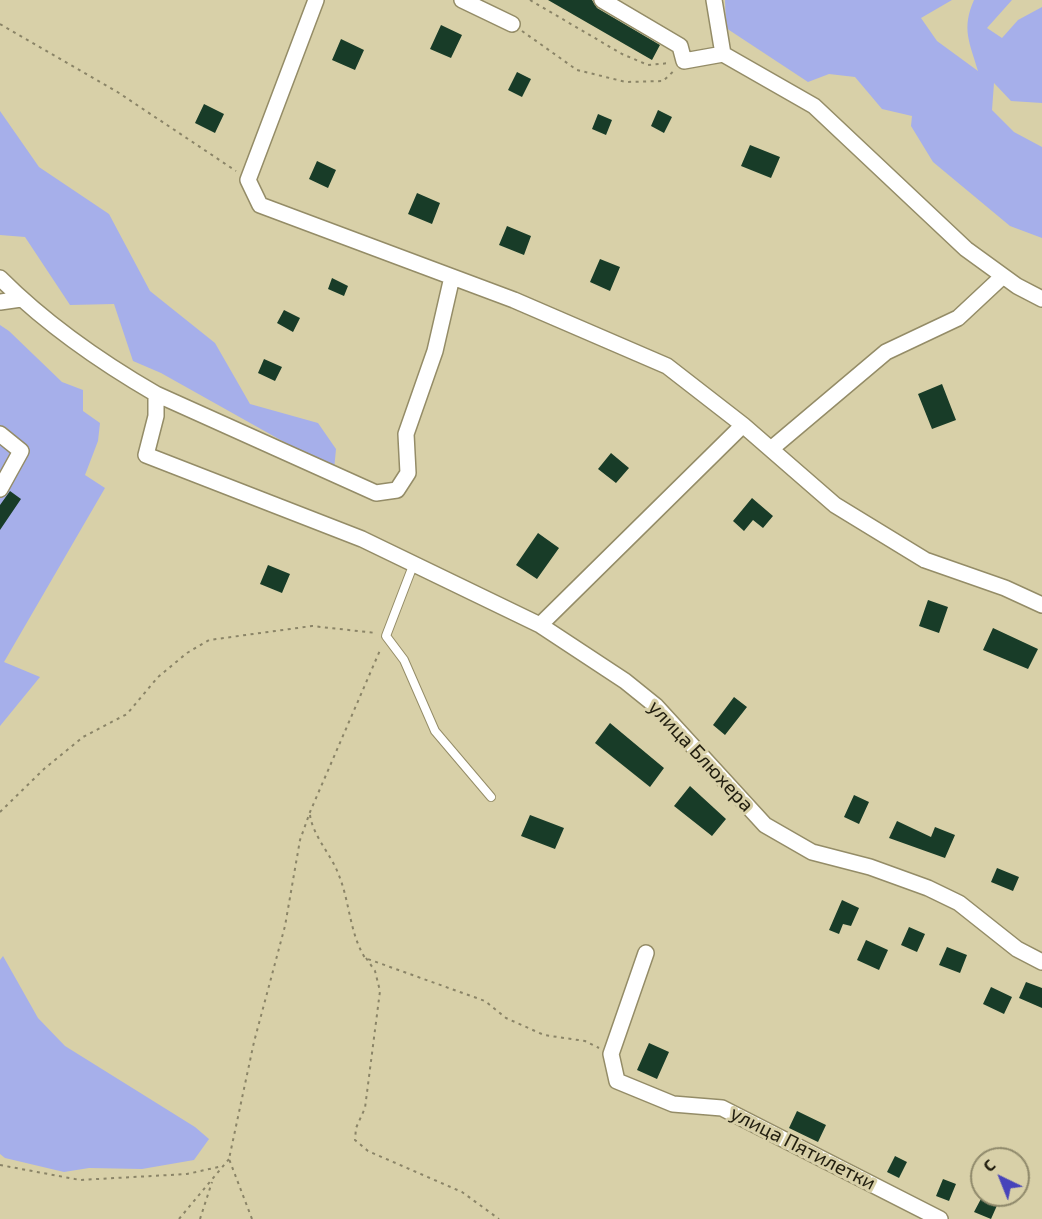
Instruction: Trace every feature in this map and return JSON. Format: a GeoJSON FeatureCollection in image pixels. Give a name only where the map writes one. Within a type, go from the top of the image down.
{"type":"FeatureCollection","features":[{"type":"Feature","properties":{"kind":"street"},"geometry":{"type":"LineString","coordinates":[[316,0],[248,180],[261,205],[514,300],[667,366],[743,425],[835,505],[926,560],[1005,588],[1042,605]]}},
{"type":"Feature","properties":{"kind":"street"},"geometry":{"type":"LineString","coordinates":[[462,0],[512,24]]}},
{"type":"Feature","properties":{"kind":"street"},"geometry":{"type":"LineString","coordinates":[[602,0],[680,46],[684,61],[723,54],[814,106],[966,249],[1003,276],[1042,299]]}},
{"type":"Feature","properties":{"kind":"street"},"geometry":{"type":"LineString","coordinates":[[714,0],[723,54]]}},
{"type":"Feature","properties":{"kind":"street"},"geometry":{"type":"LineString","coordinates":[[771,449],[886,352],[958,318],[1003,276]]}},
{"type":"Feature","properties":{"kind":"street"},"geometry":{"type":"LineString","coordinates":[[0,278],[21,299],[100,362],[156,394],[376,494],[397,489],[408,473],[406,434],[435,351],[452,277]]}},
{"type":"Feature","properties":{"kind":"street"},"geometry":{"type":"LineString","coordinates":[[0,302],[21,299]]}},
{"type":"Feature","properties":{"kind":"street","name":"улица Блюхера"},"geometry":{"type":"LineString","coordinates":[[156,394],[156,416],[146,455],[362,539],[414,562],[540,625],[625,681],[656,706],[765,825],[812,852],[870,867],[928,888],[958,903],[1017,950],[1042,962]]}},
{"type":"Feature","properties":{"kind":"street"},"geometry":{"type":"LineString","coordinates":[[540,625],[743,425]]}},
{"type":"Feature","properties":{"kind":"street"},"geometry":{"type":"LineString","coordinates":[[0,434],[21,451],[0,489]]}},
{"type":"Feature","properties":{"kind":"street"},"geometry":{"type":"LineString","coordinates":[[611,1054],[646,953]]}},
{"type":"Feature","properties":{"kind":"street","name":"улица Пятилетки"},"geometry":{"type":"LineString","coordinates":[[611,1054],[617,1081],[673,1104],[722,1108],[837,1164],[940,1219]]}},
{"type":"Feature","properties":{"kind":"lane"},"geometry":{"type":"LineString","coordinates":[[414,562],[386,636],[404,660],[435,731],[491,797]]}},
{"type":"Feature","properties":{"kind":"path"},"geometry":{"type":"LineString","coordinates":[[530,0],[622,54],[648,65],[684,61]]}},
{"type":"Feature","properties":{"kind":"path"},"geometry":{"type":"LineString","coordinates":[[0,24],[119,93],[248,180]]}},
{"type":"Feature","properties":{"kind":"path"},"geometry":{"type":"LineString","coordinates":[[512,24],[577,70],[626,82],[663,81],[684,61]]}},
{"type":"Feature","properties":{"kind":"path"},"geometry":{"type":"LineString","coordinates":[[0,812],[83,737],[127,714],[158,677],[187,653],[209,640],[312,626],[352,629],[386,636],[300,840],[285,926],[254,1042],[229,1159],[179,1219]]}},
{"type":"Feature","properties":{"kind":"path"},"geometry":{"type":"LineString","coordinates":[[310,812],[311,826],[338,871],[346,893],[355,938],[365,958],[375,971],[380,991],[365,1108],[356,1128],[355,1140],[368,1151],[462,1192],[499,1219]]}},
{"type":"Feature","properties":{"kind":"path"},"geometry":{"type":"LineString","coordinates":[[365,958],[477,998],[506,1018],[544,1035],[585,1041],[611,1054]]}},
{"type":"Feature","properties":{"kind":"path"},"geometry":{"type":"LineString","coordinates":[[229,1159],[252,1219]]}},
{"type":"Feature","properties":{"kind":"path"},"geometry":{"type":"LineString","coordinates":[[0,1165],[80,1180],[187,1174],[224,1166]]}},
{"type":"Feature","properties":{"kind":"path"},"geometry":{"type":"LineString","coordinates":[[200,1219],[212,1181]]}},
{"type":"Feature","properties":{"kind":"shaded area"},"geometry":{"type":"Polygon","coordinates":[[[725,0],[952,0],[921,18],[937,41],[978,71],[967,28],[974,0],[1012,0],[987,28],[1002,38],[1018,20],[1042,7],[1042,103],[1011,101],[994,83],[992,110],[1014,132],[1042,147],[1042,238],[1010,226],[933,162],[911,126],[912,116],[882,109],[855,77],[829,74],[808,82],[726,28],[725,0]]]}},
{"type":"Feature","properties":{"kind":"shaded area"},"geometry":{"type":"Polygon","coordinates":[[[0,111],[39,167],[109,214],[150,291],[215,343],[250,404],[318,423],[336,449],[334,470],[161,373],[133,361],[114,304],[70,305],[25,237],[0,235],[0,111]]]}},
{"type":"Feature","properties":{"kind":"shaded area"},"geometry":{"type":"Polygon","coordinates":[[[0,325],[62,382],[83,390],[83,411],[100,423],[98,441],[85,475],[105,488],[4,662],[40,677],[0,726],[0,325]]]}},
{"type":"Feature","properties":{"kind":"shaded area"},"geometry":{"type":"Polygon","coordinates":[[[3,956],[38,1018],[65,1046],[195,1127],[209,1139],[194,1160],[142,1169],[89,1168],[64,1172],[5,1158],[0,1154],[0,960],[3,956]]]}},
{"type":"Feature","properties":{"kind":"building"},"geometry":{"type":"Polygon","coordinates":[[[548,0],[592,0],[597,8],[660,45],[652,60],[548,0]]]}},
{"type":"Feature","properties":{"kind":"building"},"geometry":{"type":"Polygon","coordinates":[[[441,25],[462,35],[451,58],[430,49],[441,25]]]}},
{"type":"Feature","properties":{"kind":"building"},"geometry":{"type":"Polygon","coordinates":[[[341,39],[364,50],[355,70],[332,60],[341,39]]]}},
{"type":"Feature","properties":{"kind":"building"},"geometry":{"type":"Polygon","coordinates":[[[517,72],[531,79],[522,97],[508,90],[517,72]]]}},
{"type":"Feature","properties":{"kind":"building"},"geometry":{"type":"Polygon","coordinates":[[[204,104],[224,114],[215,133],[195,123],[204,104]]]}},
{"type":"Feature","properties":{"kind":"building"},"geometry":{"type":"Polygon","coordinates":[[[658,110],[672,117],[664,133],[651,126],[658,110]]]}},
{"type":"Feature","properties":{"kind":"building"},"geometry":{"type":"Polygon","coordinates":[[[598,114],[612,120],[606,135],[592,129],[598,114]]]}},
{"type":"Feature","properties":{"kind":"building"},"geometry":{"type":"Polygon","coordinates":[[[750,145],[780,157],[771,178],[741,166],[750,145]]]}},
{"type":"Feature","properties":{"kind":"building"},"geometry":{"type":"Polygon","coordinates":[[[317,161],[336,170],[328,188],[309,179],[317,161]]]}},
{"type":"Feature","properties":{"kind":"building"},"geometry":{"type":"Polygon","coordinates":[[[417,193],[440,203],[432,224],[408,214],[417,193]]]}},
{"type":"Feature","properties":{"kind":"building"},"geometry":{"type":"Polygon","coordinates":[[[507,226],[531,236],[524,255],[499,245],[507,226]]]}},
{"type":"Feature","properties":{"kind":"building"},"geometry":{"type":"Polygon","coordinates":[[[600,259],[620,267],[610,291],[590,282],[600,259]]]}},
{"type":"Feature","properties":{"kind":"building"},"geometry":{"type":"Polygon","coordinates":[[[332,278],[348,286],[344,296],[328,289],[332,278]]]}},
{"type":"Feature","properties":{"kind":"building"},"geometry":{"type":"Polygon","coordinates":[[[284,310],[300,318],[293,332],[277,323],[284,310]]]}},
{"type":"Feature","properties":{"kind":"building"},"geometry":{"type":"Polygon","coordinates":[[[264,359],[282,367],[275,381],[258,373],[264,359]]]}},
{"type":"Feature","properties":{"kind":"building"},"geometry":{"type":"Polygon","coordinates":[[[942,384],[956,420],[932,429],[918,394],[942,384]]]}},
{"type":"Feature","properties":{"kind":"building"},"geometry":{"type":"Polygon","coordinates":[[[611,453],[629,468],[616,483],[598,469],[611,453]]]}},
{"type":"Feature","properties":{"kind":"building"},"geometry":{"type":"Polygon","coordinates":[[[10,491],[21,499],[0,530],[0,505],[10,491]]]}},
{"type":"Feature","properties":{"kind":"building"},"geometry":{"type":"Polygon","coordinates":[[[752,498],[773,516],[763,528],[753,520],[744,531],[733,521],[752,498]]]}},
{"type":"Feature","properties":{"kind":"building"},"geometry":{"type":"Polygon","coordinates":[[[538,533],[559,548],[537,579],[516,565],[538,533]]]}},
{"type":"Feature","properties":{"kind":"building"},"geometry":{"type":"Polygon","coordinates":[[[268,565],[290,574],[282,593],[260,584],[268,565]]]}},
{"type":"Feature","properties":{"kind":"building"},"geometry":{"type":"Polygon","coordinates":[[[928,600],[948,607],[939,633],[919,626],[928,600]]]}},
{"type":"Feature","properties":{"kind":"building"},"geometry":{"type":"Polygon","coordinates":[[[993,628],[1038,649],[1028,669],[983,650],[993,628]]]}},
{"type":"Feature","properties":{"kind":"building"},"geometry":{"type":"Polygon","coordinates":[[[734,697],[747,707],[725,735],[713,725],[734,697]]]}},
{"type":"Feature","properties":{"kind":"building"},"geometry":{"type":"Polygon","coordinates":[[[610,723],[664,768],[650,787],[595,743],[610,723]]]}},
{"type":"Feature","properties":{"kind":"building"},"geometry":{"type":"Polygon","coordinates":[[[690,786],[726,819],[712,836],[674,806],[690,786]]]}},
{"type":"Feature","properties":{"kind":"building"},"geometry":{"type":"Polygon","coordinates":[[[854,795],[869,802],[859,824],[844,817],[854,795]]]}},
{"type":"Feature","properties":{"kind":"building"},"geometry":{"type":"Polygon","coordinates":[[[530,815],[564,828],[555,849],[521,836],[530,815]]]}},
{"type":"Feature","properties":{"kind":"building"},"geometry":{"type":"Polygon","coordinates":[[[897,821],[931,837],[935,827],[955,835],[945,858],[889,838],[897,821]]]}},
{"type":"Feature","properties":{"kind":"building"},"geometry":{"type":"Polygon","coordinates":[[[997,868],[1019,877],[1013,891],[991,882],[997,868]]]}},
{"type":"Feature","properties":{"kind":"building"},"geometry":{"type":"Polygon","coordinates":[[[842,900],[859,908],[851,926],[843,924],[839,934],[829,930],[842,900]]]}},
{"type":"Feature","properties":{"kind":"building"},"geometry":{"type":"Polygon","coordinates":[[[909,927],[925,934],[917,952],[901,945],[909,927]]]}},
{"type":"Feature","properties":{"kind":"building"},"geometry":{"type":"Polygon","coordinates":[[[866,940],[888,950],[879,970],[857,960],[866,940]]]}},
{"type":"Feature","properties":{"kind":"building"},"geometry":{"type":"Polygon","coordinates":[[[947,947],[967,955],[960,973],[939,965],[947,947]]]}},
{"type":"Feature","properties":{"kind":"building"},"geometry":{"type":"Polygon","coordinates":[[[1026,982],[1042,988],[1042,1008],[1019,998],[1026,982]]]}},
{"type":"Feature","properties":{"kind":"building"},"geometry":{"type":"Polygon","coordinates":[[[991,987],[1012,997],[1004,1014],[983,1004],[991,987]]]}},
{"type":"Feature","properties":{"kind":"building"},"geometry":{"type":"Polygon","coordinates":[[[649,1043],[669,1052],[657,1079],[637,1070],[649,1043]]]}},
{"type":"Feature","properties":{"kind":"building"},"geometry":{"type":"Polygon","coordinates":[[[797,1111],[826,1125],[818,1142],[789,1128],[797,1111]]]}},
{"type":"Feature","properties":{"kind":"building"},"geometry":{"type":"Polygon","coordinates":[[[895,1156],[907,1162],[899,1178],[887,1172],[895,1156]]]}},
{"type":"Feature","properties":{"kind":"building"},"geometry":{"type":"Polygon","coordinates":[[[943,1179],[956,1184],[949,1201],[936,1196],[943,1179]]]}},
{"type":"Feature","properties":{"kind":"building"},"geometry":{"type":"Polygon","coordinates":[[[977,1207],[996,1207],[991,1219],[974,1212],[977,1207]]]}}]}
